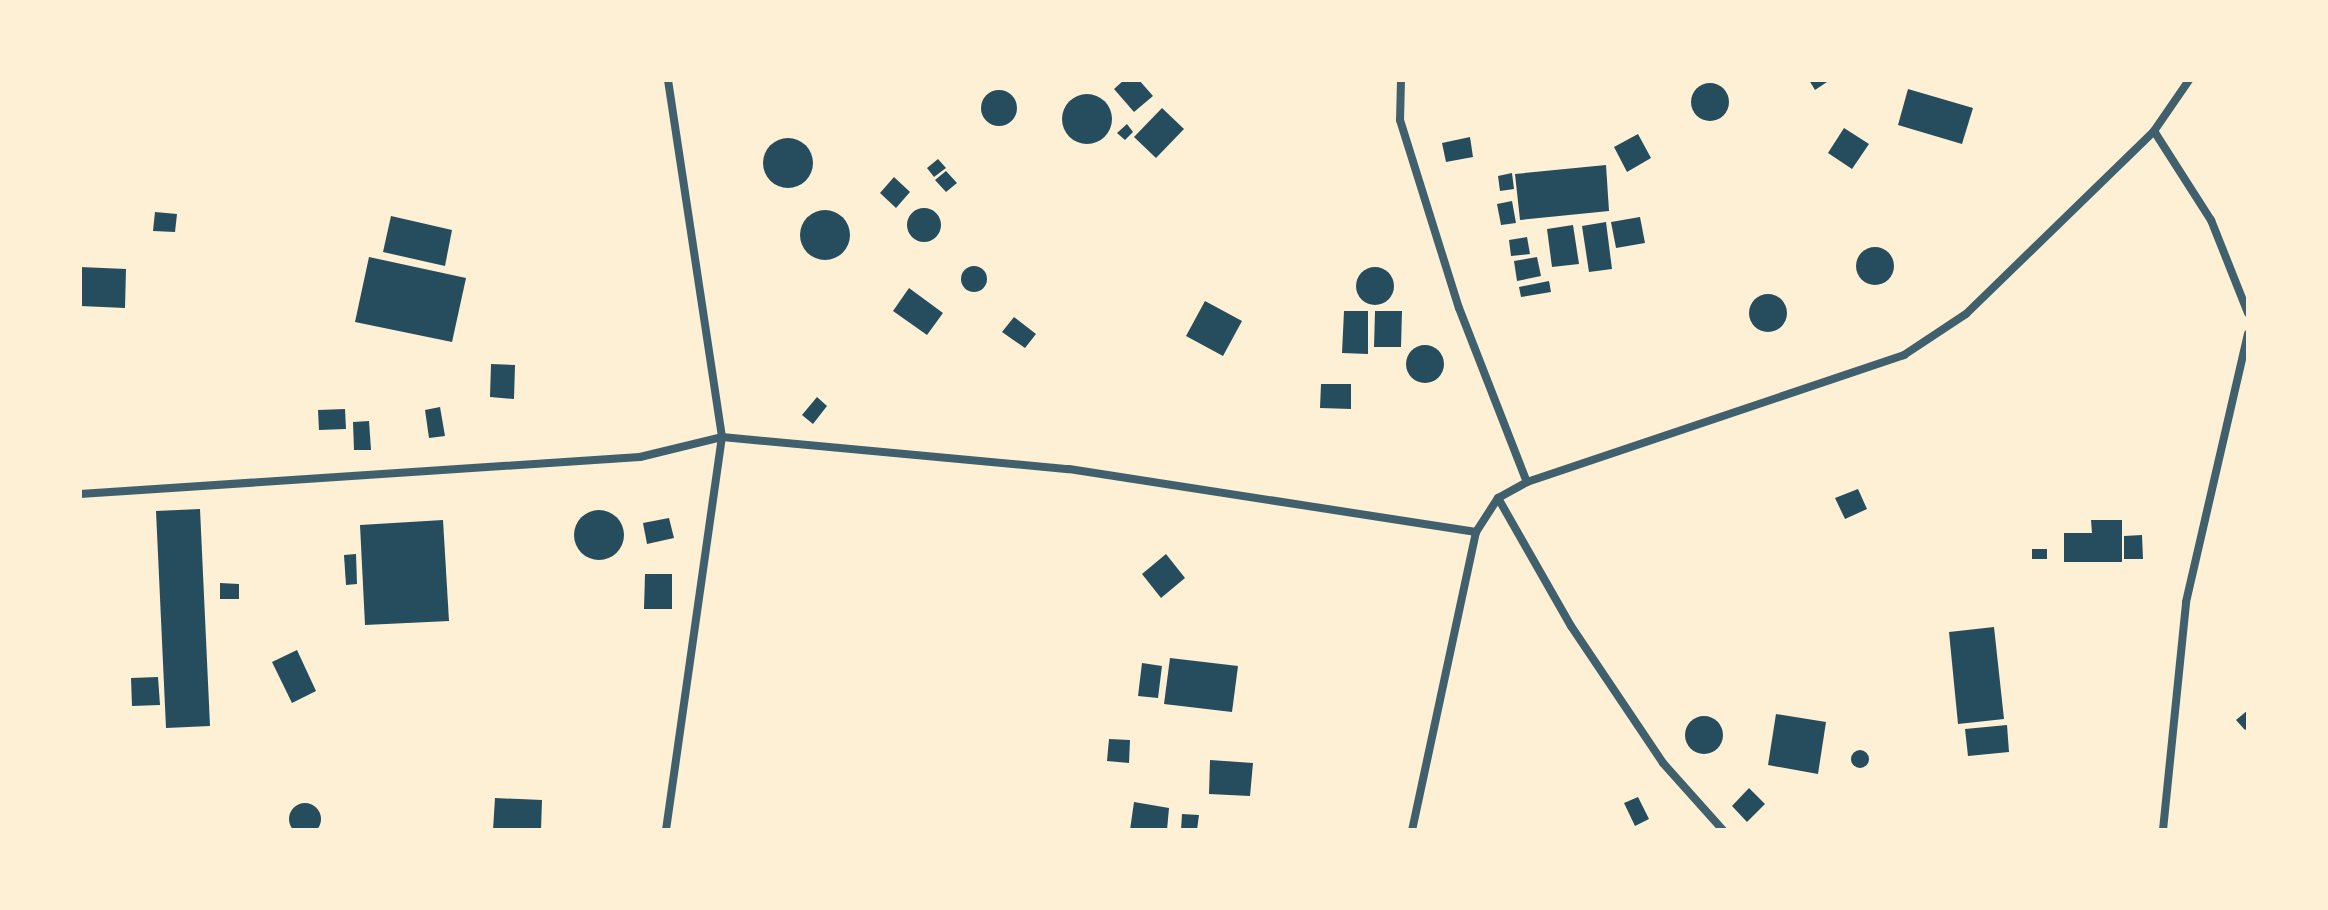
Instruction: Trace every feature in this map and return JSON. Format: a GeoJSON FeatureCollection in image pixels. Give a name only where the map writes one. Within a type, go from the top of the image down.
{"type":"FeatureCollection","features":[{"type":"Feature","properties":{"kind":"street"},"geometry":{"type":"LineString","coordinates":[[666,830],[722,437],[668,80]]}},
{"type":"Feature","properties":{"kind":"street"},"geometry":{"type":"LineString","coordinates":[[1401,80],[1400,120],[1459,308],[1527,482]]}},
{"type":"Feature","properties":{"kind":"street"},"geometry":{"type":"LineString","coordinates":[[1412,830],[1476,532],[1498,498],[1527,482],[1904,355],[1966,314],[2154,131],[2189,80]]}},
{"type":"Feature","properties":{"kind":"street"},"geometry":{"type":"LineString","coordinates":[[2154,131],[2211,220],[2248,313]]}},
{"type":"Feature","properties":{"kind":"street"},"geometry":{"type":"LineString","coordinates":[[2163,830],[2186,602],[2248,334]]}},
{"type":"Feature","properties":{"kind":"street"},"geometry":{"type":"LineString","coordinates":[[80,494],[640,457],[722,437],[1069,469],[1476,532]]}},
{"type":"Feature","properties":{"kind":"street"},"geometry":{"type":"LineString","coordinates":[[1498,498],[1571,626],[1663,763],[1723,830]]}},
{"type":"Feature","properties":{"kind":"building"},"geometry":{"type":"Polygon","coordinates":[[[1124,80],[1139,80],[1153,96],[1134,112],[1114,89],[1124,80]]]}},
{"type":"Feature","properties":{"kind":"building"},"geometry":{"type":"Polygon","coordinates":[[[1809,80],[1830,80],[1815,90],[1809,80]]]}},
{"type":"Feature","properties":{"kind":"building"},"geometry":{"type":"Polygon","coordinates":[[[1710,83],[1723,89],[1729,102],[1723,115],[1710,121],[1697,115],[1691,102],[1697,89],[1710,83]]]}},
{"type":"Feature","properties":{"kind":"building"},"geometry":{"type":"Polygon","coordinates":[[[1908,89],[1973,108],[1962,144],[1898,125],[1908,89]]]}},
{"type":"Feature","properties":{"kind":"building"},"geometry":{"type":"Polygon","coordinates":[[[999,90],[1012,95],[1017,108],[1012,121],[999,126],[986,121],[981,108],[986,95],[999,90]]]}},
{"type":"Feature","properties":{"kind":"building"},"geometry":{"type":"Polygon","coordinates":[[[1087,94],[1104,102],[1112,119],[1104,136],[1087,144],[1070,136],[1062,119],[1070,102],[1087,94]]]}},
{"type":"Feature","properties":{"kind":"building"},"geometry":{"type":"Polygon","coordinates":[[[1162,108],[1184,129],[1156,158],[1134,137],[1162,108]]]}},
{"type":"Feature","properties":{"kind":"building"},"geometry":{"type":"Polygon","coordinates":[[[1127,124],[1133,132],[1125,140],[1117,133],[1127,124]]]}},
{"type":"Feature","properties":{"kind":"building"},"geometry":{"type":"Polygon","coordinates":[[[1844,128],[1869,144],[1852,169],[1828,153],[1844,128]]]}},
{"type":"Feature","properties":{"kind":"building"},"geometry":{"type":"Polygon","coordinates":[[[1638,134],[1651,158],[1627,172],[1614,147],[1638,134]]]}},
{"type":"Feature","properties":{"kind":"building"},"geometry":{"type":"Polygon","coordinates":[[[1470,137],[1473,157],[1446,162],[1442,143],[1470,137]]]}},
{"type":"Feature","properties":{"kind":"building"},"geometry":{"type":"Polygon","coordinates":[[[788,138],[805,146],[813,163],[805,180],[788,188],[771,180],[763,163],[771,146],[788,138]]]}},
{"type":"Feature","properties":{"kind":"building"},"geometry":{"type":"Polygon","coordinates":[[[938,159],[946,168],[934,177],[927,168],[938,159]]]}},
{"type":"Feature","properties":{"kind":"building"},"geometry":{"type":"Polygon","coordinates":[[[1606,165],[1609,211],[1520,220],[1515,174],[1606,165]]]}},
{"type":"Feature","properties":{"kind":"building"},"geometry":{"type":"Polygon","coordinates":[[[946,171],[957,183],[946,192],[935,180],[946,171]]]}},
{"type":"Feature","properties":{"kind":"building"},"geometry":{"type":"Polygon","coordinates":[[[1512,173],[1514,189],[1500,191],[1498,176],[1512,173]]]}},
{"type":"Feature","properties":{"kind":"building"},"geometry":{"type":"Polygon","coordinates":[[[894,177],[910,192],[896,208],[880,193],[894,177]]]}},
{"type":"Feature","properties":{"kind":"building"},"geometry":{"type":"Polygon","coordinates":[[[1512,201],[1516,223],[1501,225],[1497,204],[1512,201]]]}},
{"type":"Feature","properties":{"kind":"building"},"geometry":{"type":"Polygon","coordinates":[[[924,208],[936,213],[941,225],[936,237],[924,242],[912,237],[907,225],[912,213],[924,208]]]}},
{"type":"Feature","properties":{"kind":"building"},"geometry":{"type":"Polygon","coordinates":[[[825,210],[843,217],[850,235],[843,253],[825,260],[807,253],[800,235],[807,217],[825,210]]]}},
{"type":"Feature","properties":{"kind":"building"},"geometry":{"type":"Polygon","coordinates":[[[155,212],[177,214],[175,232],[153,231],[155,212]]]}},
{"type":"Feature","properties":{"kind":"building"},"geometry":{"type":"Polygon","coordinates":[[[391,216],[452,230],[445,266],[383,252],[391,216]]]}},
{"type":"Feature","properties":{"kind":"building"},"geometry":{"type":"Polygon","coordinates":[[[1640,217],[1645,243],[1616,248],[1611,222],[1640,217]]]}},
{"type":"Feature","properties":{"kind":"building"},"geometry":{"type":"Polygon","coordinates":[[[1606,222],[1612,269],[1589,272],[1582,226],[1606,222]]]}},
{"type":"Feature","properties":{"kind":"building"},"geometry":{"type":"Polygon","coordinates":[[[1573,225],[1579,264],[1552,267],[1547,229],[1573,225]]]}},
{"type":"Feature","properties":{"kind":"building"},"geometry":{"type":"Polygon","coordinates":[[[1527,237],[1530,254],[1511,256],[1509,240],[1527,237]]]}},
{"type":"Feature","properties":{"kind":"building"},"geometry":{"type":"Polygon","coordinates":[[[1875,247],[1888,253],[1894,266],[1888,279],[1875,285],[1862,279],[1856,266],[1862,253],[1875,247]]]}},
{"type":"Feature","properties":{"kind":"building"},"geometry":{"type":"Polygon","coordinates":[[[369,257],[466,278],[452,342],[355,322],[369,257]]]}},
{"type":"Feature","properties":{"kind":"building"},"geometry":{"type":"Polygon","coordinates":[[[1537,257],[1541,276],[1517,281],[1514,261],[1537,257]]]}},
{"type":"Feature","properties":{"kind":"building"},"geometry":{"type":"Polygon","coordinates":[[[974,266],[983,270],[987,279],[983,288],[974,292],[965,288],[961,279],[965,270],[974,266]]]}},
{"type":"Feature","properties":{"kind":"building"},"geometry":{"type":"Polygon","coordinates":[[[80,267],[126,269],[125,308],[80,306],[80,267]]]}},
{"type":"Feature","properties":{"kind":"building"},"geometry":{"type":"Polygon","coordinates":[[[1375,267],[1389,272],[1394,286],[1389,300],[1375,305],[1361,300],[1356,286],[1361,272],[1375,267]]]}},
{"type":"Feature","properties":{"kind":"building"},"geometry":{"type":"Polygon","coordinates":[[[1549,281],[1551,292],[1521,297],[1519,287],[1549,281]]]}},
{"type":"Feature","properties":{"kind":"building"},"geometry":{"type":"Polygon","coordinates":[[[909,288],[943,313],[927,335],[893,311],[909,288]]]}},
{"type":"Feature","properties":{"kind":"building"},"geometry":{"type":"Polygon","coordinates":[[[1768,294],[1781,300],[1787,313],[1781,326],[1768,332],[1755,326],[1749,313],[1755,300],[1768,294]]]}},
{"type":"Feature","properties":{"kind":"building"},"geometry":{"type":"Polygon","coordinates":[[[1205,301],[1242,321],[1223,356],[1186,336],[1205,301]]]}},
{"type":"Feature","properties":{"kind":"building"},"geometry":{"type":"Polygon","coordinates":[[[1344,311],[1368,311],[1368,354],[1342,353],[1344,311]]]}},
{"type":"Feature","properties":{"kind":"building"},"geometry":{"type":"Polygon","coordinates":[[[1375,311],[1402,311],[1401,347],[1374,347],[1375,311]]]}},
{"type":"Feature","properties":{"kind":"building"},"geometry":{"type":"Polygon","coordinates":[[[1014,317],[1036,334],[1025,348],[1002,332],[1014,317]]]}},
{"type":"Feature","properties":{"kind":"building"},"geometry":{"type":"Polygon","coordinates":[[[1425,345],[1438,351],[1444,364],[1438,377],[1425,383],[1412,377],[1406,364],[1412,351],[1425,345]]]}},
{"type":"Feature","properties":{"kind":"building"},"geometry":{"type":"Polygon","coordinates":[[[491,364],[515,365],[514,399],[490,397],[491,364]]]}},
{"type":"Feature","properties":{"kind":"building"},"geometry":{"type":"Polygon","coordinates":[[[1321,384],[1351,384],[1351,409],[1320,408],[1321,384]]]}},
{"type":"Feature","properties":{"kind":"building"},"geometry":{"type":"Polygon","coordinates":[[[817,397],[827,406],[813,424],[802,415],[817,397]]]}},
{"type":"Feature","properties":{"kind":"building"},"geometry":{"type":"Polygon","coordinates":[[[440,407],[445,436],[429,438],[425,410],[440,407]]]}},
{"type":"Feature","properties":{"kind":"building"},"geometry":{"type":"Polygon","coordinates":[[[345,409],[346,429],[319,430],[318,410],[345,409]]]}},
{"type":"Feature","properties":{"kind":"building"},"geometry":{"type":"Polygon","coordinates":[[[369,421],[371,450],[354,450],[353,422],[369,421]]]}},
{"type":"Feature","properties":{"kind":"building"},"geometry":{"type":"Polygon","coordinates":[[[1858,489],[1867,509],[1845,519],[1835,498],[1858,489]]]}},
{"type":"Feature","properties":{"kind":"building"},"geometry":{"type":"Polygon","coordinates":[[[200,509],[210,726],[166,728],[156,511],[200,509]]]}},
{"type":"Feature","properties":{"kind":"building"},"geometry":{"type":"Polygon","coordinates":[[[599,510],[616,518],[624,535],[616,552],[599,560],[582,552],[574,535],[582,518],[599,510]]]}},
{"type":"Feature","properties":{"kind":"building"},"geometry":{"type":"Polygon","coordinates":[[[669,518],[674,538],[647,544],[643,523],[669,518]]]}},
{"type":"Feature","properties":{"kind":"building"},"geometry":{"type":"Polygon","coordinates":[[[443,520],[449,621],[365,625],[360,525],[443,520]]]}},
{"type":"Feature","properties":{"kind":"building"},"geometry":{"type":"Polygon","coordinates":[[[2091,520],[2122,520],[2122,562],[2064,562],[2064,533],[2092,533],[2091,520]]]}},
{"type":"Feature","properties":{"kind":"building"},"geometry":{"type":"Polygon","coordinates":[[[2142,535],[2143,559],[2124,559],[2124,536],[2142,535]]]}},
{"type":"Feature","properties":{"kind":"building"},"geometry":{"type":"Polygon","coordinates":[[[2032,549],[2047,549],[2047,559],[2032,559],[2032,549]]]}},
{"type":"Feature","properties":{"kind":"building"},"geometry":{"type":"Polygon","coordinates":[[[356,554],[357,584],[346,585],[344,555],[356,554]]]}},
{"type":"Feature","properties":{"kind":"building"},"geometry":{"type":"Polygon","coordinates":[[[1166,554],[1185,578],[1161,598],[1142,574],[1166,554]]]}},
{"type":"Feature","properties":{"kind":"building"},"geometry":{"type":"Polygon","coordinates":[[[645,574],[672,574],[672,609],[644,609],[645,574]]]}},
{"type":"Feature","properties":{"kind":"building"},"geometry":{"type":"Polygon","coordinates":[[[220,583],[239,584],[239,599],[220,599],[220,583]]]}},
{"type":"Feature","properties":{"kind":"building"},"geometry":{"type":"Polygon","coordinates":[[[1994,627],[2004,719],[1958,724],[1949,632],[1994,627]]]}},
{"type":"Feature","properties":{"kind":"building"},"geometry":{"type":"Polygon","coordinates":[[[297,650],[316,691],[292,703],[272,662],[297,650]]]}},
{"type":"Feature","properties":{"kind":"building"},"geometry":{"type":"Polygon","coordinates":[[[1170,658],[1238,666],[1232,712],[1164,704],[1170,658]]]}},
{"type":"Feature","properties":{"kind":"building"},"geometry":{"type":"Polygon","coordinates":[[[1142,663],[1162,666],[1158,698],[1138,696],[1142,663]]]}},
{"type":"Feature","properties":{"kind":"building"},"geometry":{"type":"Polygon","coordinates":[[[158,677],[160,705],[132,706],[131,678],[158,677]]]}},
{"type":"Feature","properties":{"kind":"building"},"geometry":{"type":"Polygon","coordinates":[[[2248,710],[2248,728],[2245,730],[2236,720],[2248,710]]]}},
{"type":"Feature","properties":{"kind":"building"},"geometry":{"type":"Polygon","coordinates":[[[1776,714],[1826,722],[1818,774],[1768,765],[1776,714]]]}},
{"type":"Feature","properties":{"kind":"building"},"geometry":{"type":"Polygon","coordinates":[[[1704,716],[1717,722],[1723,735],[1717,748],[1704,754],[1691,748],[1685,735],[1691,722],[1704,716]]]}},
{"type":"Feature","properties":{"kind":"building"},"geometry":{"type":"Polygon","coordinates":[[[2007,725],[2009,752],[1968,756],[1965,729],[2007,725]]]}},
{"type":"Feature","properties":{"kind":"building"},"geometry":{"type":"Polygon","coordinates":[[[1109,739],[1130,740],[1129,763],[1107,761],[1109,739]]]}},
{"type":"Feature","properties":{"kind":"building"},"geometry":{"type":"Polygon","coordinates":[[[1860,750],[1869,759],[1860,768],[1851,759],[1860,750]]]}},
{"type":"Feature","properties":{"kind":"building"},"geometry":{"type":"Polygon","coordinates":[[[1210,760],[1253,763],[1250,796],[1209,794],[1210,760]]]}},
{"type":"Feature","properties":{"kind":"building"},"geometry":{"type":"Polygon","coordinates":[[[1749,788],[1765,804],[1747,822],[1732,806],[1749,788]]]}},
{"type":"Feature","properties":{"kind":"building"},"geometry":{"type":"Polygon","coordinates":[[[1638,797],[1649,819],[1635,826],[1624,803],[1638,797]]]}},
{"type":"Feature","properties":{"kind":"building"},"geometry":{"type":"Polygon","coordinates":[[[495,798],[542,800],[541,830],[493,830],[495,798]]]}},
{"type":"Feature","properties":{"kind":"building"},"geometry":{"type":"Polygon","coordinates":[[[1134,802],[1169,808],[1167,830],[1130,830],[1134,802]]]}},
{"type":"Feature","properties":{"kind":"building"},"geometry":{"type":"Polygon","coordinates":[[[305,803],[316,808],[321,819],[316,830],[305,835],[294,830],[289,819],[294,808],[305,803]]]}},
{"type":"Feature","properties":{"kind":"building"},"geometry":{"type":"Polygon","coordinates":[[[1182,814],[1199,815],[1197,830],[1181,830],[1182,814]]]}}]}
